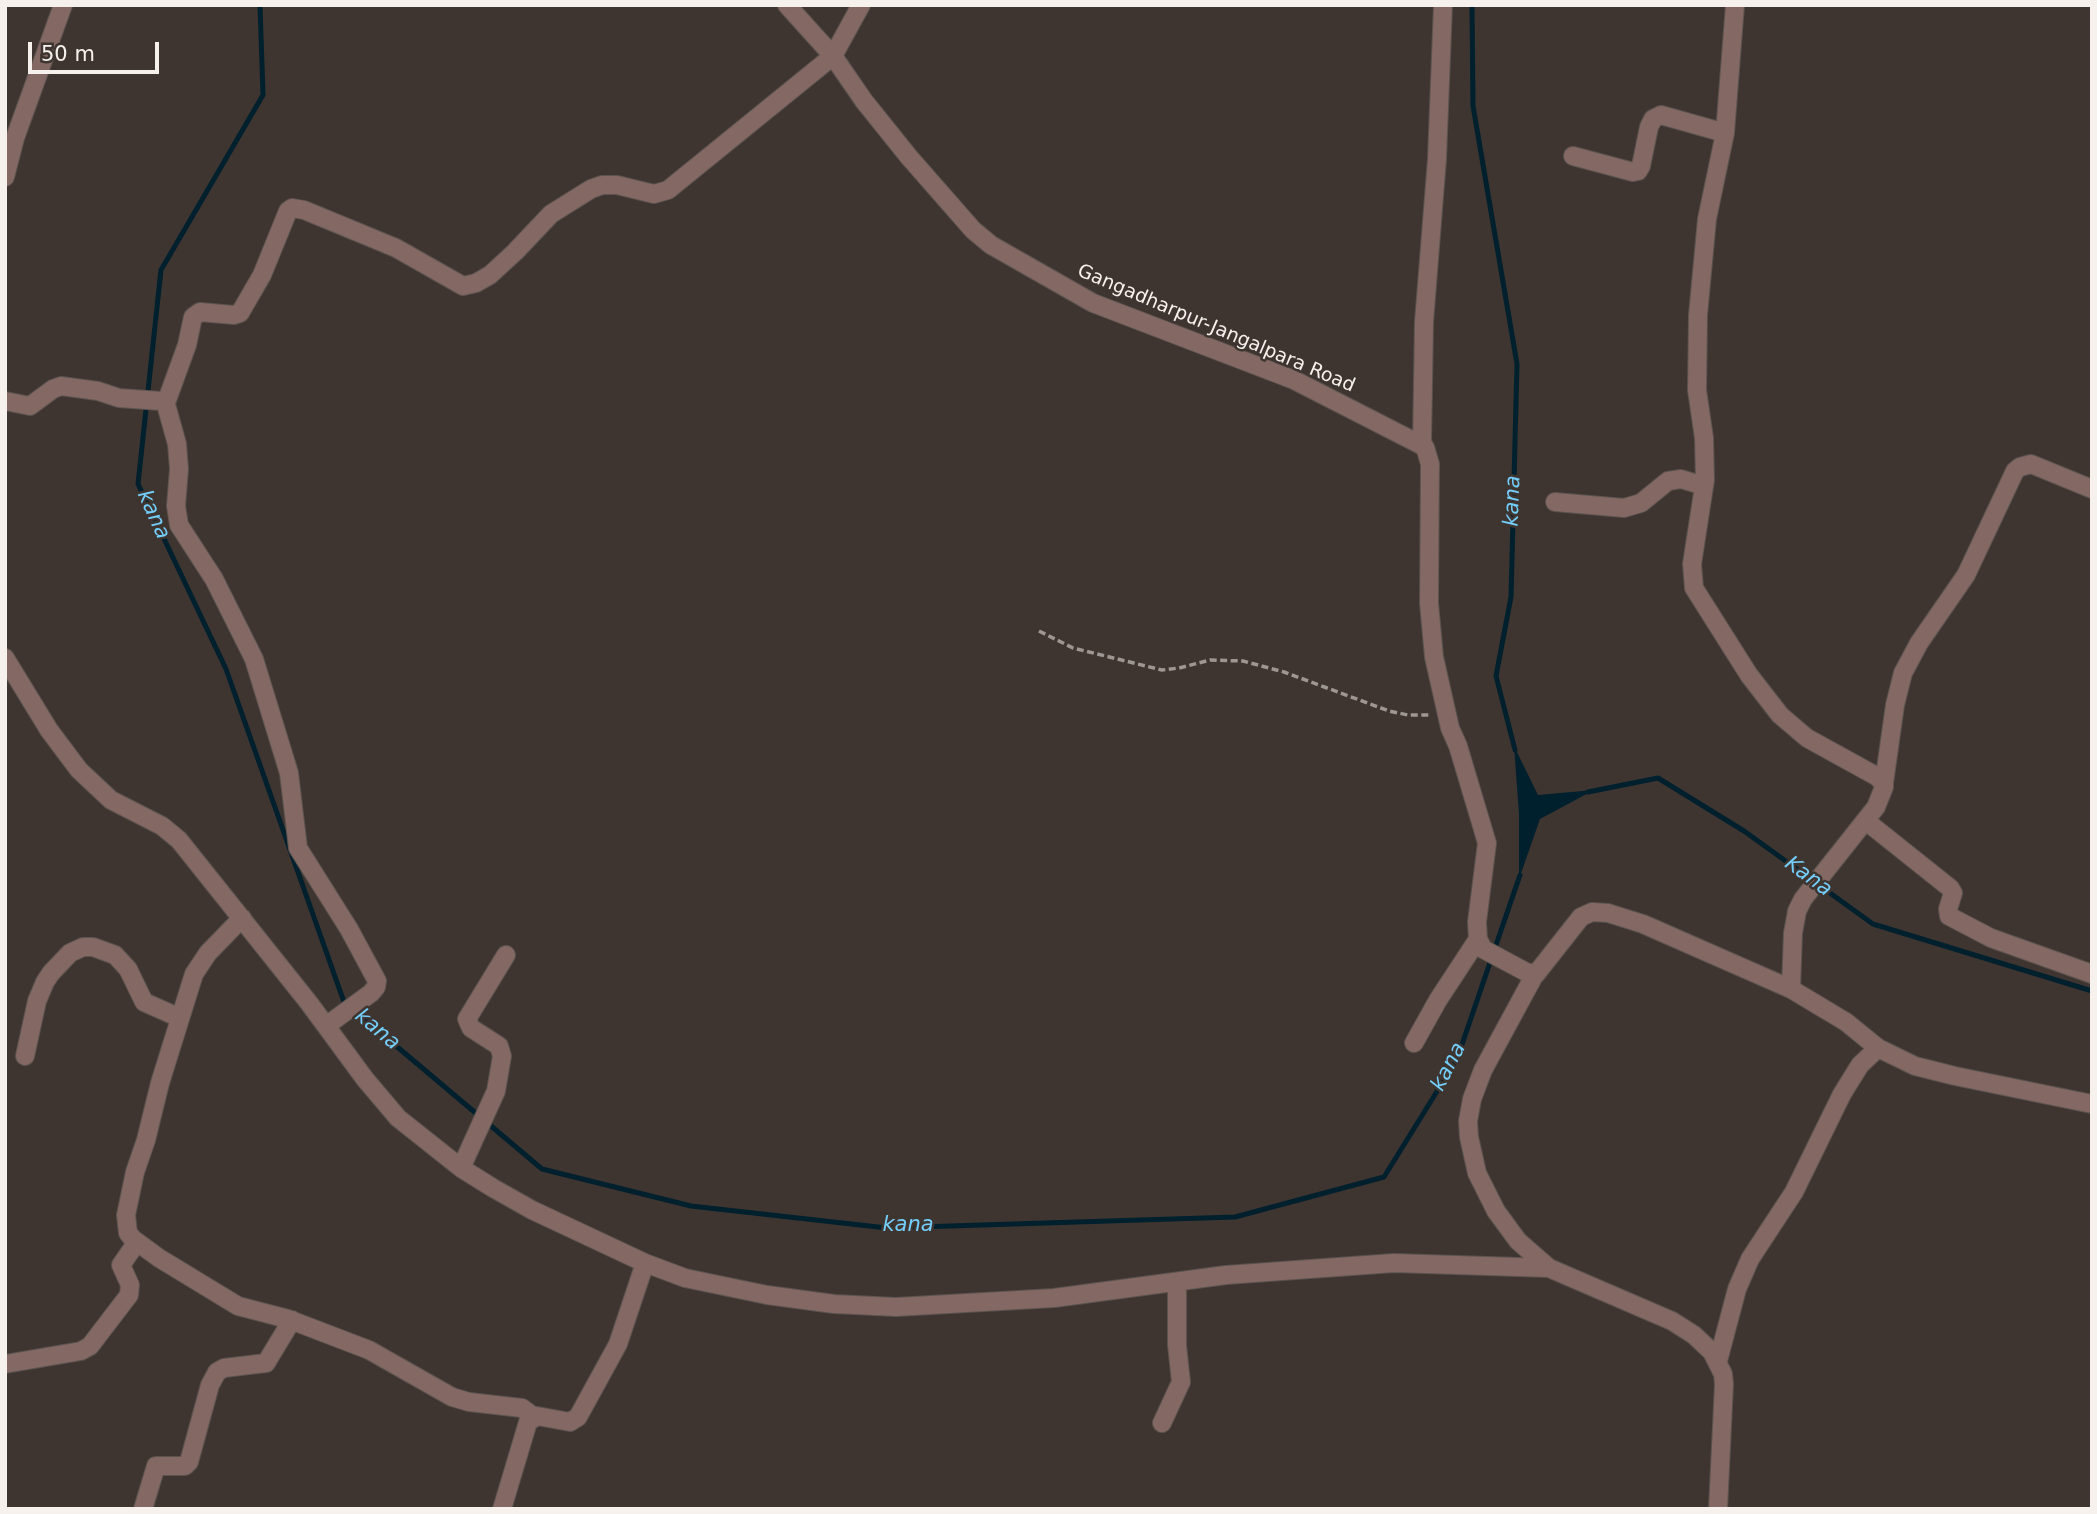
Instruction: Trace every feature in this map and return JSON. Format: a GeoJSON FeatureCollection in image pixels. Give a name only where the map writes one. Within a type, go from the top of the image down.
{"type":"FeatureCollection","features":[{"type":"Feature","properties":{"kind":"street"},"geometry":{"type":"LineString","coordinates":[[5,177],[18,128],[63,5]]}},
{"type":"Feature","properties":{"kind":"street"},"geometry":{"type":"LineString","coordinates":[[5,401],[30,406],[61,386],[98,391],[119,398],[163,401],[171,394],[193,317],[200,312],[234,315],[240,313],[262,275],[289,209],[304,210],[376,239],[455,282],[468,286],[490,275],[551,214],[591,189],[610,184],[653,194],[668,190],[832,56],[861,5]]}},
{"type":"Feature","properties":{"kind":"street"},"geometry":{"type":"LineString","coordinates":[[1414,1043],[1438,1000],[1484,946],[1478,909],[1487,843],[1447,715],[1431,635],[1430,464],[1427,450],[1422,444],[1424,303],[1435,197],[1443,5]]}},
{"type":"Feature","properties":{"kind":"street"},"geometry":{"type":"LineString","coordinates":[[1735,5],[1725,134],[1707,219],[1698,315],[1697,390],[1704,438],[1704,486],[1692,577],[1697,595],[1749,675],[1780,715],[1807,738],[1884,782]]}},
{"type":"Feature","properties":{"kind":"street","name":"Gangadharpur-Jangalpara Road"},"geometry":{"type":"LineString","coordinates":[[790,8],[832,56],[909,157],[973,230],[1001,252],[1093,303],[1294,380],[1422,444]]}},
{"type":"Feature","properties":{"kind":"street"},"geometry":{"type":"LineString","coordinates":[[1573,156],[1638,171],[1650,124],[1661,115],[1725,134]]}},
{"type":"Feature","properties":{"kind":"street"},"geometry":{"type":"LineString","coordinates":[[163,401],[177,444],[178,522],[214,579],[254,659],[289,773],[298,848],[376,978],[377,985],[371,993],[331,1023]]}},
{"type":"Feature","properties":{"kind":"street"},"geometry":{"type":"LineString","coordinates":[[1791,989],[1794,921],[1803,899],[1880,800],[1895,705],[1903,673],[1919,643],[1966,575],[2015,471],[2031,464],[2092,489]]}},
{"type":"Feature","properties":{"kind":"street"},"geometry":{"type":"LineString","coordinates":[[1555,502],[1624,508],[1641,503],[1668,481],[1681,479],[1704,486]]}},
{"type":"Feature","properties":{"kind":"street"},"geometry":{"type":"LineString","coordinates":[[5,658],[49,730],[79,771],[111,800],[172,833],[331,1023],[365,1079],[398,1118],[532,1210],[645,1263],[713,1285],[804,1301],[896,1307],[1054,1298],[1288,1269],[1394,1263],[1549,1268]]}},
{"type":"Feature","properties":{"kind":"street"},"geometry":{"type":"LineString","coordinates":[[1866,821],[1950,888],[1954,893],[1948,909],[1949,916],[1991,939],[2092,974]]}},
{"type":"Feature","properties":{"kind":"street"},"geometry":{"type":"LineString","coordinates":[[1484,946],[1528,972],[1539,972],[1581,917],[1599,911],[1643,924],[1791,989],[1846,1022],[1878,1048],[1916,1066],[2092,1104]]}},
{"type":"Feature","properties":{"kind":"street"},"geometry":{"type":"LineString","coordinates":[[242,918],[201,963],[180,1018],[133,1180],[126,1227],[137,1242],[232,1303],[292,1320],[369,1350],[443,1394],[469,1402],[522,1408],[534,1417],[570,1422],[578,1417],[618,1344],[645,1263]]}},
{"type":"Feature","properties":{"kind":"street"},"geometry":{"type":"LineString","coordinates":[[25,1056],[37,1001],[45,982],[70,953],[83,947],[93,947],[115,955],[128,969],[144,1002],[180,1018]]}},
{"type":"Feature","properties":{"kind":"street"},"geometry":{"type":"LineString","coordinates":[[463,1162],[496,1091],[501,1050],[471,1028],[467,1019],[506,955]]}},
{"type":"Feature","properties":{"kind":"street"},"geometry":{"type":"LineString","coordinates":[[1528,972],[1476,1085],[1468,1121],[1477,1173],[1496,1211],[1518,1241],[1549,1268],[1672,1321],[1704,1343],[1718,1361],[1723,1374],[1724,1393],[1718,1509]]}},
{"type":"Feature","properties":{"kind":"street"},"geometry":{"type":"LineString","coordinates":[[1718,1361],[1737,1289],[1750,1259],[1794,1192],[1842,1094],[1860,1065],[1878,1048]]}},
{"type":"Feature","properties":{"kind":"street"},"geometry":{"type":"LineString","coordinates":[[5,1364],[81,1351],[90,1346],[129,1295],[130,1285],[121,1265],[137,1242]]}},
{"type":"Feature","properties":{"kind":"street"},"geometry":{"type":"LineString","coordinates":[[1162,1423],[1181,1382],[1177,1345],[1177,1282]]}},
{"type":"Feature","properties":{"kind":"street"},"geometry":{"type":"LineString","coordinates":[[143,1509],[156,1466],[185,1465],[189,1462],[210,1385],[217,1372],[223,1368],[266,1363],[292,1320]]}},
{"type":"Feature","properties":{"kind":"street"},"geometry":{"type":"LineString","coordinates":[[502,1509],[525,1429],[534,1417]]}},
{"type":"Feature","properties":{"kind":"path"},"geometry":{"type":"LineString","coordinates":[[1039,631],[1073,648],[1153,669],[1179,668],[1217,659],[1243,661],[1284,672],[1389,711],[1408,715],[1447,715]]}},
{"type":"Feature","properties":{"kind":"water"},"geometry":{"type":"Polygon","coordinates":[[[1514,746],[1538,795],[1594,790],[1540,819],[1519,879],[1519,814],[1514,746]]]}},
{"type":"Feature","properties":{"kind":"waterway","name":"kana"},"geometry":{"type":"LineString","coordinates":[[260,5],[263,95],[161,270],[138,484],[226,669],[344,1002],[542,1169],[691,1206],[887,1228],[1235,1217],[1384,1177],[1457,1059],[1520,875]]}},
{"type":"Feature","properties":{"kind":"waterway","name":"kana"},"geometry":{"type":"LineString","coordinates":[[1472,5],[1473,106],[1517,364],[1511,597],[1496,676],[1515,750]]}},
{"type":"Feature","properties":{"kind":"waterway","name":"Kana"},"geometry":{"type":"LineString","coordinates":[[1588,792],[1658,778],[1744,831],[1873,924],[2092,991]]}}]}
